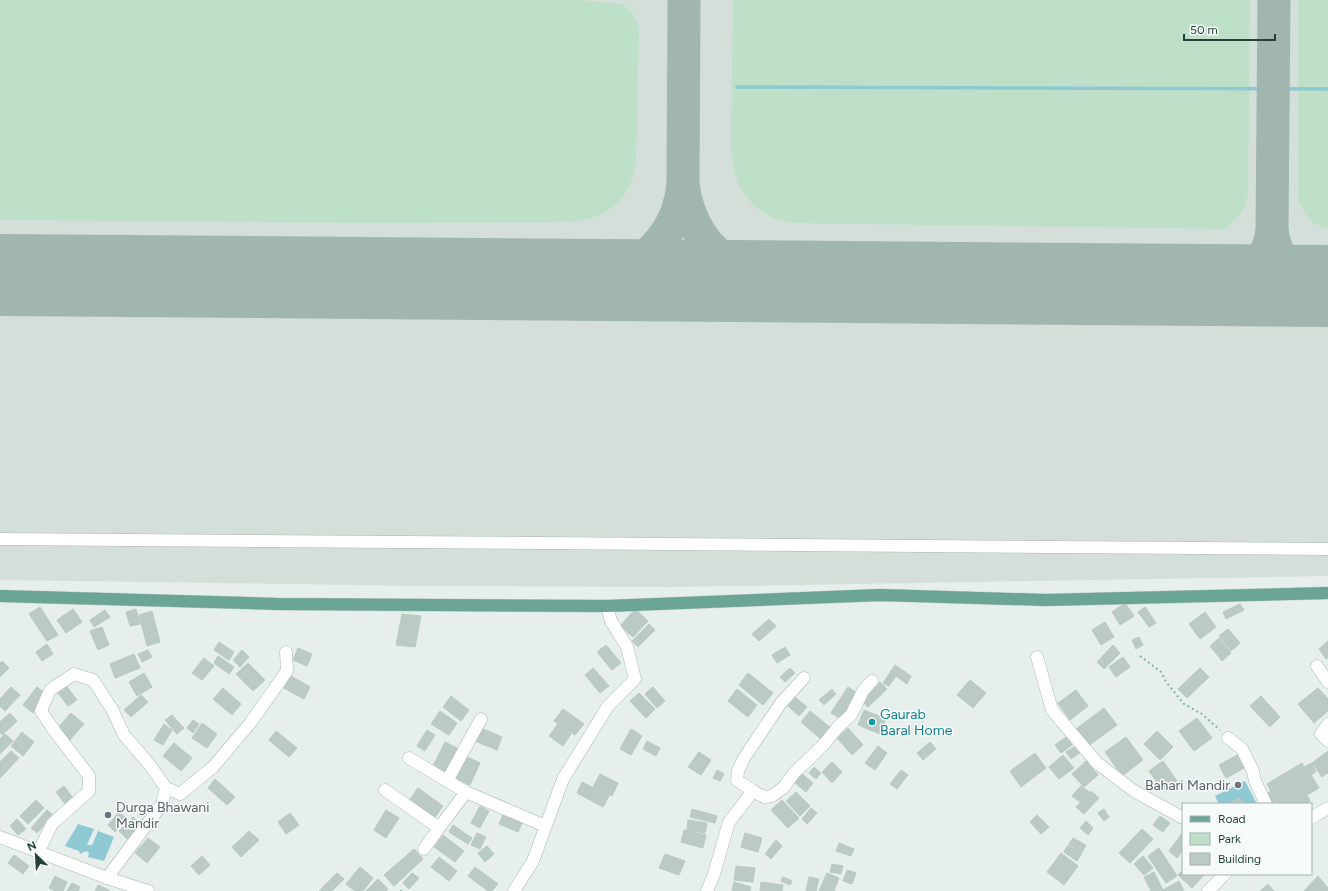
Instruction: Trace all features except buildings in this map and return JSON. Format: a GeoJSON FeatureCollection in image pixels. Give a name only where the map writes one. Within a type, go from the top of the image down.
{"type":"FeatureCollection","features":[{"type":"Feature","properties":{"kind":"main road"},"geometry":{"type":"LineString","coordinates":[[0,596],[279,604],[607,606],[880,596],[1046,600],[1328,593]]}},
{"type":"Feature","properties":{"kind":"street"},"geometry":{"type":"LineString","coordinates":[[0,539],[1328,549]]}},
{"type":"Feature","properties":{"kind":"street"},"geometry":{"type":"LineString","coordinates":[[514,891],[533,861],[563,779],[608,706],[635,679],[627,647],[611,621],[607,606]]}},
{"type":"Feature","properties":{"kind":"street"},"geometry":{"type":"LineString","coordinates":[[38,852],[52,824],[89,791],[89,776],[53,729],[41,710],[50,690],[74,674],[93,680],[112,709],[124,735],[149,764],[166,788],[180,794],[213,767],[251,722],[287,671],[286,652]]}},
{"type":"Feature","properties":{"kind":"street"},"geometry":{"type":"LineString","coordinates":[[1037,657],[1052,710],[1097,763],[1134,792],[1182,817]]}},
{"type":"Feature","properties":{"kind":"street"},"geometry":{"type":"LineString","coordinates":[[1318,666],[1328,682]]}},
{"type":"Feature","properties":{"kind":"street"},"geometry":{"type":"LineString","coordinates":[[804,678],[781,703],[744,758],[738,771],[737,780],[764,797],[772,796],[784,787],[795,772],[825,743],[838,727],[851,715],[863,690],[872,681]]}},
{"type":"Feature","properties":{"kind":"street"},"geometry":{"type":"LineString","coordinates":[[448,781],[482,719]]}},
{"type":"Feature","properties":{"kind":"street"},"geometry":{"type":"LineString","coordinates":[[1328,724],[1321,734],[1328,741]]}},
{"type":"Feature","properties":{"kind":"street"},"geometry":{"type":"LineString","coordinates":[[1228,738],[1242,749],[1253,771],[1255,781],[1266,803]]}},
{"type":"Feature","properties":{"kind":"street"},"geometry":{"type":"LineString","coordinates":[[409,758],[466,792],[545,826]]}},
{"type":"Feature","properties":{"kind":"street"},"geometry":{"type":"LineString","coordinates":[[107,878],[162,804],[166,788]]}},
{"type":"Feature","properties":{"kind":"street"},"geometry":{"type":"LineString","coordinates":[[385,790],[439,828]]}},
{"type":"Feature","properties":{"kind":"street"},"geometry":{"type":"LineString","coordinates":[[707,891],[714,874],[729,822],[753,791]]}},
{"type":"Feature","properties":{"kind":"street"},"geometry":{"type":"LineString","coordinates":[[424,849],[466,792]]}},
{"type":"Feature","properties":{"kind":"street"},"geometry":{"type":"LineString","coordinates":[[1312,817],[1328,808]]}},
{"type":"Feature","properties":{"kind":"street"},"geometry":{"type":"LineString","coordinates":[[0,837],[107,878],[148,891]]}},
{"type":"Feature","properties":{"kind":"street"},"geometry":{"type":"LineString","coordinates":[[1208,891],[1224,875]]}},
{"type":"Feature","properties":{"kind":"path"},"geometry":{"type":"LineString","coordinates":[[1140,656],[1161,672],[1166,682],[1184,704],[1202,714],[1216,725],[1228,738]]}},
{"type":"Feature","properties":{"kind":"shaded area"},"geometry":{"type":"Polygon","coordinates":[[[0,0],[1328,0],[1328,576],[671,587],[424,586],[0,580],[0,0]]]}},
{"type":"Feature","properties":{"kind":"green space"},"geometry":{"type":"Polygon","coordinates":[[[0,0],[580,0],[622,4],[634,15],[639,29],[636,163],[633,176],[629,187],[616,205],[597,216],[572,222],[375,223],[0,220],[0,0]]]}},
{"type":"Feature","properties":{"kind":"green space"},"geometry":{"type":"Polygon","coordinates":[[[733,0],[1250,0],[1248,194],[1243,209],[1225,229],[791,223],[773,218],[753,205],[738,184],[734,171],[731,148],[733,0]]]}},
{"type":"Feature","properties":{"kind":"green space"},"geometry":{"type":"Polygon","coordinates":[[[1298,0],[1328,0],[1328,228],[1317,225],[1313,222],[1305,214],[1298,199],[1298,0]]]}},
{"type":"Feature","properties":{"kind":"water"},"geometry":{"type":"Polygon","coordinates":[[[1245,781],[1256,803],[1242,803],[1240,798],[1232,803],[1218,803],[1215,796],[1245,781]]]}},
{"type":"Feature","properties":{"kind":"water"},"geometry":{"type":"Polygon","coordinates":[[[78,824],[94,829],[87,845],[92,845],[98,831],[114,837],[104,861],[88,857],[89,853],[86,851],[80,854],[79,851],[65,846],[78,824]]]}},
{"type":"Feature","properties":{"kind":"waterway"},"geometry":{"type":"LineString","coordinates":[[737,87],[1328,89]]}},
{"type":"Feature","properties":{"kind":"taxiway"},"geometry":{"type":"LineString","coordinates":[[684,0],[683,185],[689,211],[701,234],[718,254],[746,271],[779,281]]}},
{"type":"Feature","properties":{"kind":"taxiway"},"geometry":{"type":"LineString","coordinates":[[1274,0],[1272,231],[1278,253],[1290,268],[1306,278],[1328,285]]}},
{"type":"Feature","properties":{"kind":"taxiway"},"geometry":{"type":"LineString","coordinates":[[582,279],[618,272],[637,262],[654,248],[673,222],[679,205],[683,185]]}},
{"type":"Feature","properties":{"kind":"taxiway"},"geometry":{"type":"LineString","coordinates":[[1208,285],[1236,279],[1250,272],[1265,254],[1272,231]]}},
{"type":"Feature","properties":{"kind":"runway"},"geometry":{"type":"LineString","coordinates":[[0,275],[1328,286]]}},
{"type":"Feature","properties":{"kind":"place","name":"Gaurab Baral Home"},"geometry":{"type":"Point","coordinates":[872,722]}},
{"type":"Feature","properties":{"kind":"place","name":"Bahari Mandir"},"geometry":{"type":"Point","coordinates":[1238,785]}},
{"type":"Feature","properties":{"kind":"place","name":"Durga Bhawani Mandir"},"geometry":{"type":"Point","coordinates":[108,815]}}]}
